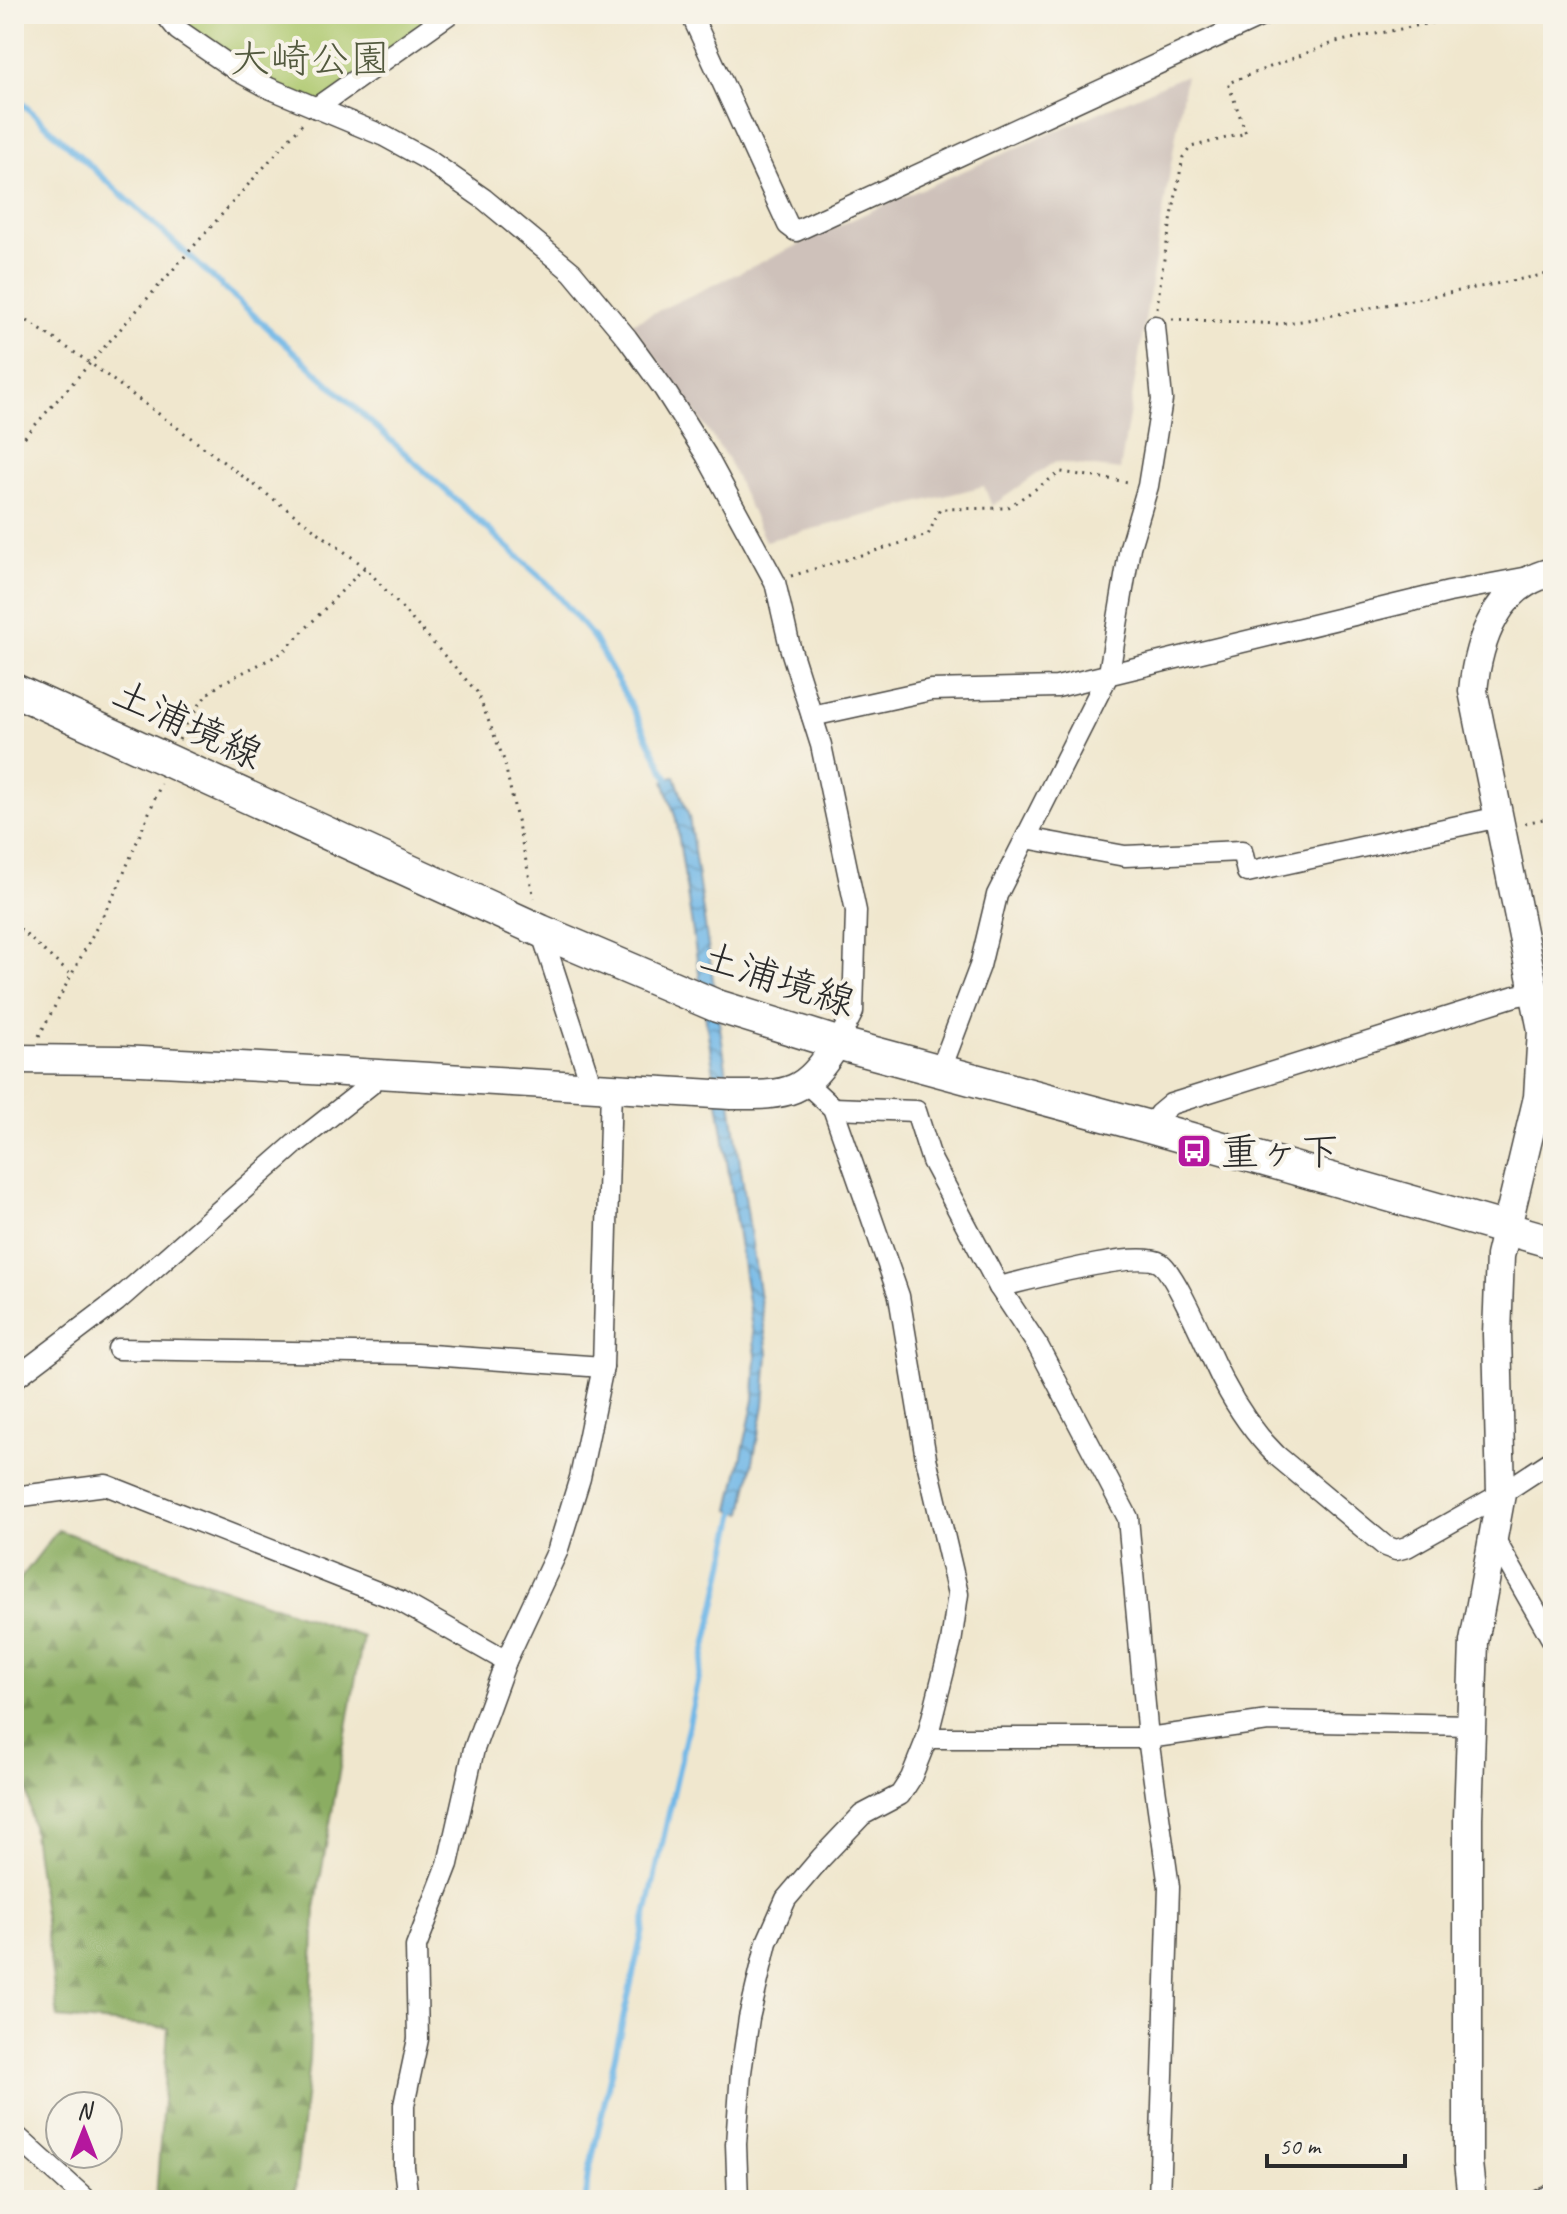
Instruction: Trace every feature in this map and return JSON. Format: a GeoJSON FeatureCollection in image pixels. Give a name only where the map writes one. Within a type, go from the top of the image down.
{"type":"FeatureCollection","features":[{"type":"Feature","properties":{"kind":"main road","name":"土浦境線"},"geometry":{"type":"LineString","coordinates":[[14,690],[541,931],[717,1006],[837,1043],[941,1069],[1553,1242]]}},
{"type":"Feature","properties":{"kind":"street"},"geometry":{"type":"LineString","coordinates":[[24,1059],[137,1061],[768,1095],[799,1088],[817,1073],[853,1012],[856,911],[812,716],[790,647],[775,582],[727,490],[673,402],[627,338],[572,272],[484,199],[428,160],[384,136],[236,70],[178,30],[165,14]]}},
{"type":"Feature","properties":{"kind":"street"},"geometry":{"type":"LineString","coordinates":[[316,108],[449,14]]}},
{"type":"Feature","properties":{"kind":"street"},"geometry":{"type":"LineString","coordinates":[[691,14],[788,225],[796,231],[1266,14]]}},
{"type":"Feature","properties":{"kind":"street"},"geometry":{"type":"LineString","coordinates":[[941,1069],[980,966],[997,895],[1109,673],[1130,547],[1148,486],[1162,400],[1156,322]]}},
{"type":"Feature","properties":{"kind":"street"},"geometry":{"type":"LineString","coordinates":[[812,716],[931,690],[1057,687],[1449,592],[1544,574]]}},
{"type":"Feature","properties":{"kind":"street"},"geometry":{"type":"LineString","coordinates":[[1472,2200],[1468,2163],[1468,1818],[1474,1642],[1501,1494],[1497,1299],[1505,1229],[1547,1062],[1536,992],[1473,691],[1477,657],[1491,619],[1505,601],[1544,574]]}},
{"type":"Feature","properties":{"kind":"street"},"geometry":{"type":"LineString","coordinates":[[1026,838],[1125,856],[1242,851],[1247,872],[1500,822]]}},
{"type":"Feature","properties":{"kind":"street"},"geometry":{"type":"LineString","coordinates":[[408,2200],[404,2167],[404,2105],[418,2039],[416,1947],[448,1864],[474,1749],[506,1661],[557,1552],[580,1478],[603,1367],[600,1087],[588,1075],[541,931]]}},
{"type":"Feature","properties":{"kind":"street"},"geometry":{"type":"LineString","coordinates":[[1149,1127],[1171,1104],[1536,992]]}},
{"type":"Feature","properties":{"kind":"street"},"geometry":{"type":"LineString","coordinates":[[14,1379],[117,1301],[295,1144],[370,1085],[371,1073]]}},
{"type":"Feature","properties":{"kind":"street"},"geometry":{"type":"LineString","coordinates":[[738,2200],[736,2144],[741,2072],[749,2018],[767,1942],[786,1899],[821,1858],[862,1815],[900,1795],[911,1778],[927,1738],[951,1643],[958,1594],[926,1458],[899,1296],[833,1108],[806,1083]]}},
{"type":"Feature","properties":{"kind":"street"},"geometry":{"type":"LineString","coordinates":[[833,1108],[916,1111],[932,1161],[999,1287],[1038,1346],[1128,1518],[1148,1738],[1169,1887],[1159,2200]]}},
{"type":"Feature","properties":{"kind":"street"},"geometry":{"type":"LineString","coordinates":[[999,1287],[1108,1262],[1150,1260],[1161,1264],[1173,1279],[1225,1384],[1260,1439],[1385,1546],[1396,1550],[1407,1547],[1501,1494],[1553,1460]]}},
{"type":"Feature","properties":{"kind":"street"},"geometry":{"type":"LineString","coordinates":[[118,1349],[416,1354],[603,1367]]}},
{"type":"Feature","properties":{"kind":"street"},"geometry":{"type":"LineString","coordinates":[[14,1497],[106,1485],[400,1601],[506,1661]]}},
{"type":"Feature","properties":{"kind":"street"},"geometry":{"type":"LineString","coordinates":[[1494,1538],[1553,1641]]}},
{"type":"Feature","properties":{"kind":"street"},"geometry":{"type":"LineString","coordinates":[[927,1738],[1148,1738],[1268,1721],[1471,1725]]}},
{"type":"Feature","properties":{"kind":"street"},"geometry":{"type":"LineString","coordinates":[[14,2134],[87,2200]]}},
{"type":"Feature","properties":{"kind":"street"},"geometry":{"type":"LineString","coordinates":[[1540,2200],[1553,2194]]}},
{"type":"Feature","properties":{"kind":"path"},"geometry":{"type":"LineString","coordinates":[[1456,14],[1455,18],[1336,42],[1228,83],[1246,133],[1191,147],[1183,157],[1162,270],[1156,322],[1279,324],[1553,273]]}},
{"type":"Feature","properties":{"kind":"path"},"geometry":{"type":"LineString","coordinates":[[14,449],[316,108]]}},
{"type":"Feature","properties":{"kind":"path"},"geometry":{"type":"LineString","coordinates":[[14,312],[90,363],[365,567],[477,692],[504,760],[541,931]]}},
{"type":"Feature","properties":{"kind":"path"},"geometry":{"type":"LineString","coordinates":[[775,582],[928,535],[940,509],[1007,508],[1061,472],[1148,486]]}},
{"type":"Feature","properties":{"kind":"path"},"geometry":{"type":"LineString","coordinates":[[24,1059],[34,1046],[118,887],[187,723],[207,694],[282,653],[365,567]]}},
{"type":"Feature","properties":{"kind":"path"},"geometry":{"type":"LineString","coordinates":[[1500,822],[1553,817]]}},
{"type":"Feature","properties":{"kind":"path"},"geometry":{"type":"LineString","coordinates":[[14,924],[72,976]]}},
{"type":"Feature","properties":{"kind":"shaded area"},"geometry":{"type":"Polygon","coordinates":[[[1186,75],[1120,470],[1054,462],[992,506],[984,486],[765,541],[727,458],[632,323],[875,209],[1186,75]]]}},
{"type":"Feature","properties":{"kind":"green space","name":"大崎公園"},"geometry":{"type":"Polygon","coordinates":[[[165,14],[449,14],[316,108],[165,14]]]}},
{"type":"Feature","properties":{"kind":"green space"},"geometry":{"type":"Polygon","coordinates":[[[58,1530],[363,1637],[315,1908],[309,2060],[294,2200],[156,2200],[168,2028],[58,2018],[14,1692],[14,1587],[58,1530]]]}},
{"type":"Feature","properties":{"kind":"water"},"geometry":{"type":"Polygon","coordinates":[[[675,776],[689,817],[768,1353],[764,1405],[743,1513],[730,1510],[754,1400],[756,1355],[676,819],[664,781],[675,776]]]}},
{"type":"Feature","properties":{"kind":"waterway"},"geometry":{"type":"LineString","coordinates":[[14,96],[548,584],[593,637],[671,785]]}},
{"type":"Feature","properties":{"kind":"waterway"},"geometry":{"type":"LineString","coordinates":[[586,2200],[587,2181],[737,1507]]}},
{"type":"Feature","properties":{"kind":"place","name":"重ヶ下"},"geometry":{"type":"Point","coordinates":[1194,1151]}}]}
